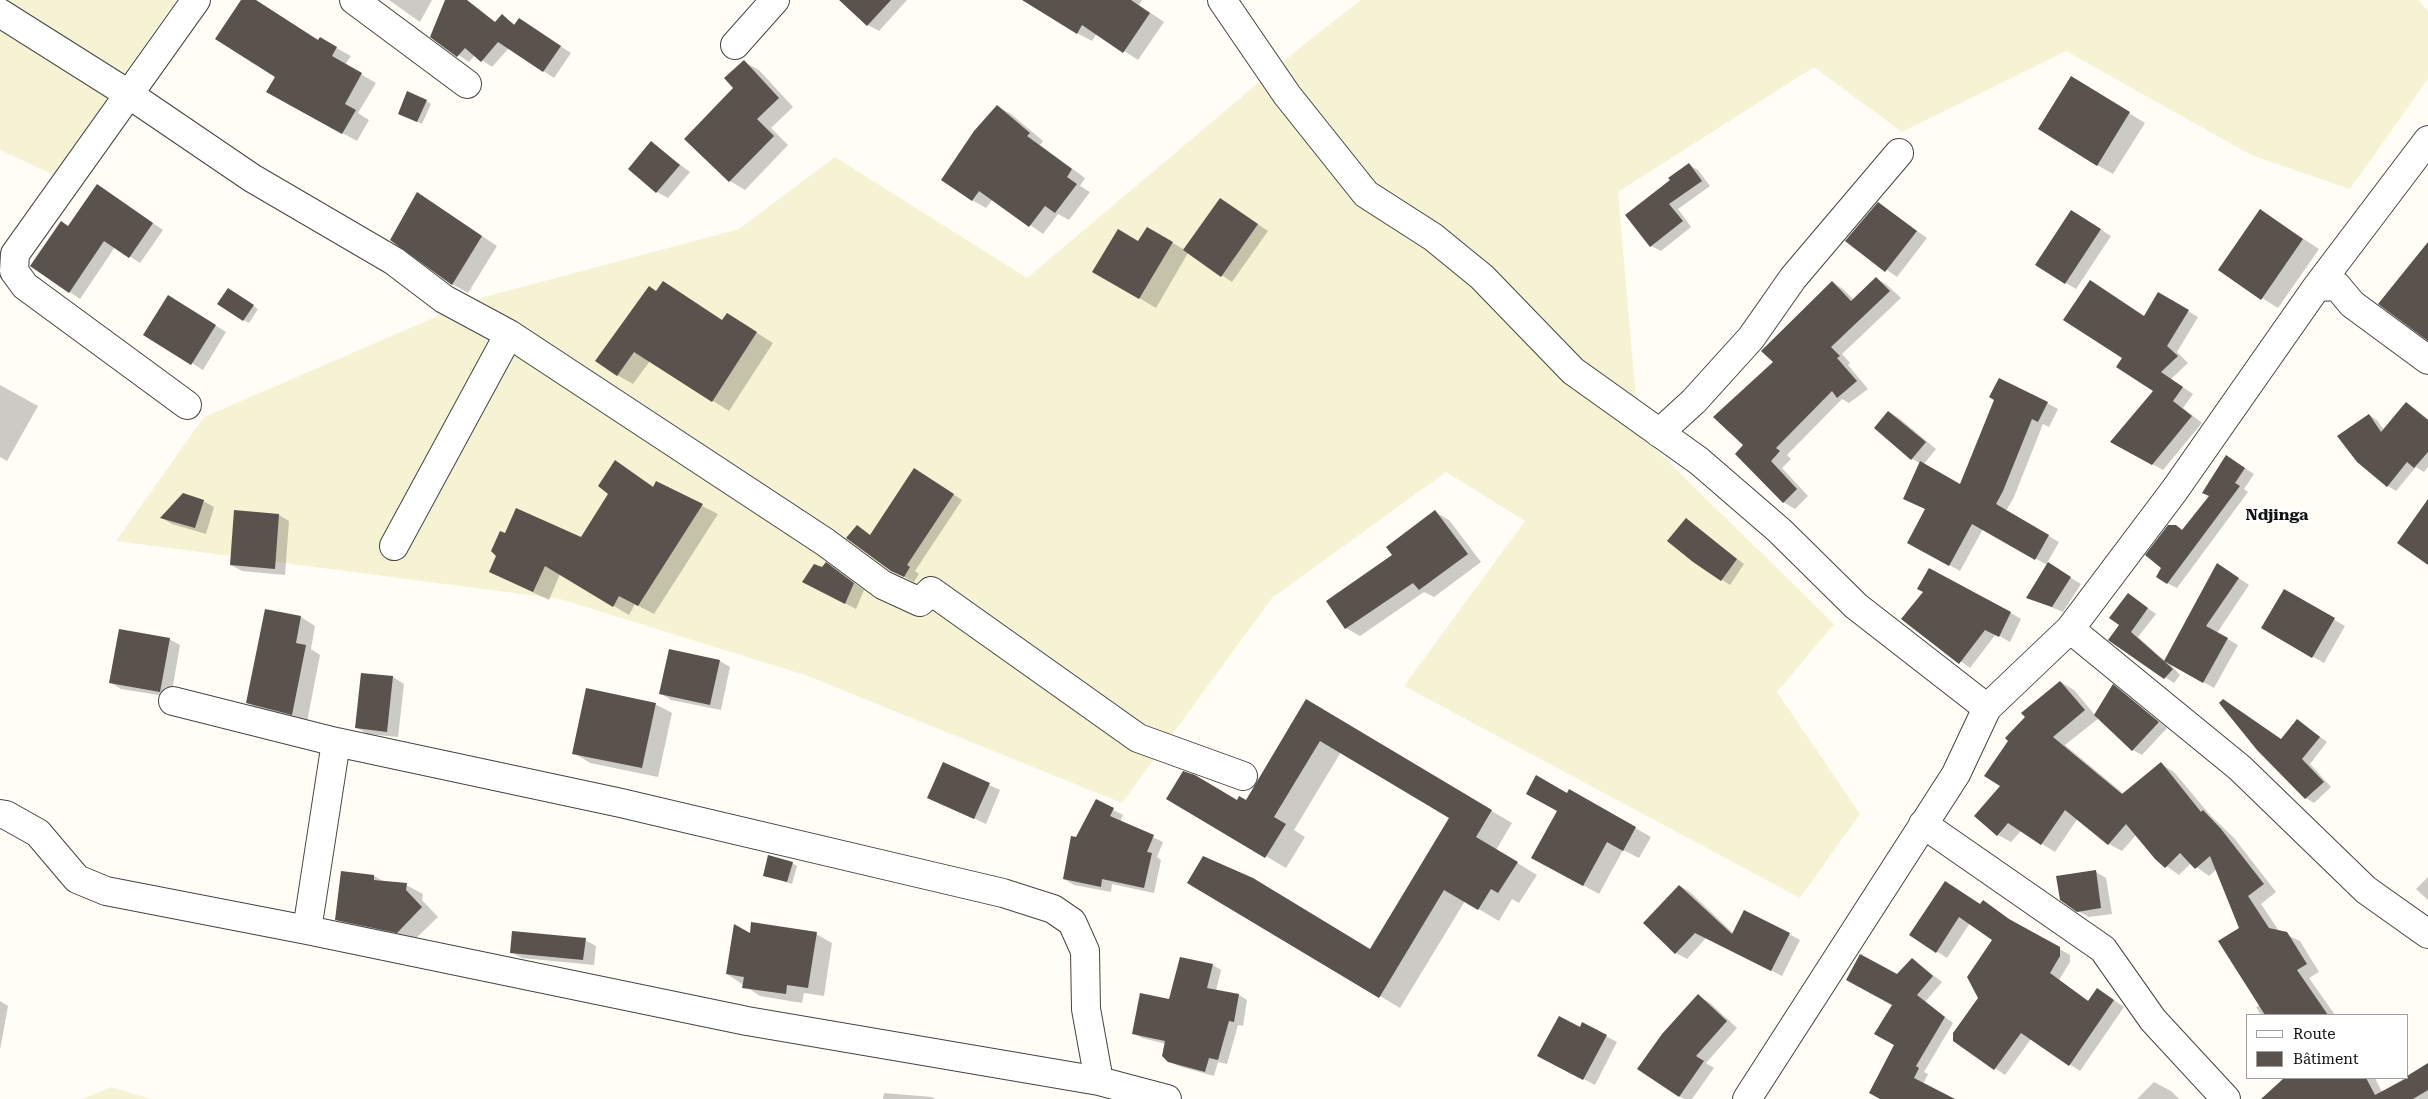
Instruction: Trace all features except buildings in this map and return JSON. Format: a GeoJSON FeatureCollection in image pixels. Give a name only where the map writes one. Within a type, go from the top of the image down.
{"type":"FeatureCollection","features":[{"type":"Feature","properties":{"kind":"street"},"geometry":{"type":"LineString","coordinates":[[187,405],[25,286],[14,271],[15,254],[196,0]]}},
{"type":"Feature","properties":{"kind":"street"},"geometry":{"type":"LineString","coordinates":[[354,0],[467,84]]}},
{"type":"Feature","properties":{"kind":"street"},"geometry":{"type":"LineString","coordinates":[[735,45],[775,0]]}},
{"type":"Feature","properties":{"kind":"street"},"geometry":{"type":"LineString","coordinates":[[1222,0],[1288,95],[1366,194],[1433,237],[1482,277],[1573,371],[1699,461],[1780,531],[1856,606],[1987,708]]}},
{"type":"Feature","properties":{"kind":"street"},"geometry":{"type":"LineString","coordinates":[[0,13],[130,94],[252,178],[394,262],[444,299],[509,334],[825,542],[883,585],[920,602],[931,591],[1138,738],[1243,776]]}},
{"type":"Feature","properties":{"kind":"street"},"geometry":{"type":"LineString","coordinates":[[1747,1099],[1922,824],[1956,774],[1987,708],[2070,628],[2174,491],[2319,287],[2428,140]]}},
{"type":"Feature","properties":{"kind":"street"},"geometry":{"type":"LineString","coordinates":[[1659,432],[1694,401],[1751,338],[1793,278],[1899,153]]}},
{"type":"Feature","properties":{"kind":"street"},"geometry":{"type":"LineString","coordinates":[[2319,287],[2337,286],[2352,304],[2428,360]]}},
{"type":"Feature","properties":{"kind":"street"},"geometry":{"type":"LineString","coordinates":[[394,546],[509,334]]}},
{"type":"Feature","properties":{"kind":"street"},"geometry":{"type":"LineString","coordinates":[[2070,628],[2240,768],[2366,890],[2428,934]]}},
{"type":"Feature","properties":{"kind":"street"},"geometry":{"type":"LineString","coordinates":[[173,701],[336,742],[621,802],[1004,893],[1053,909],[1072,922],[1085,951],[1086,1009],[1098,1081]]}},
{"type":"Feature","properties":{"kind":"street"},"geometry":{"type":"LineString","coordinates":[[307,930],[336,742]]}},
{"type":"Feature","properties":{"kind":"street"},"geometry":{"type":"LineString","coordinates":[[0,814],[6,815],[38,833],[77,879],[106,891],[307,930],[747,1022],[1098,1081],[1167,1099]]}},
{"type":"Feature","properties":{"kind":"street"},"geometry":{"type":"LineString","coordinates":[[1922,824],[2103,949],[2153,1020],[2226,1099]]}},
{"type":"Feature","properties":{"kind":"shaded area"},"geometry":{"type":"Polygon","coordinates":[[[0,0],[176,0],[54,175],[0,150],[0,0]]]}},
{"type":"Feature","properties":{"kind":"shaded area"},"geometry":{"type":"Polygon","coordinates":[[[1361,0],[2418,0],[2428,11],[2428,79],[2350,189],[2251,155],[2066,51],[1902,132],[1814,67],[1618,192],[1639,433],[1834,624],[1777,692],[1860,814],[1800,898],[1404,686],[1525,521],[1446,472],[1272,598],[1122,803],[805,675],[560,599],[116,541],[204,417],[477,299],[739,229],[835,157],[1027,278],[1302,46],[1361,0]]]}},
{"type":"Feature","properties":{"kind":"shaded area"},"geometry":{"type":"Polygon","coordinates":[[[111,1087],[151,1099],[82,1099],[111,1087]]]}},
{"type":"Feature","properties":{"kind":"district","name":"Ndjinga"},"geometry":{"type":"Point","coordinates":[2277,515]}}]}
